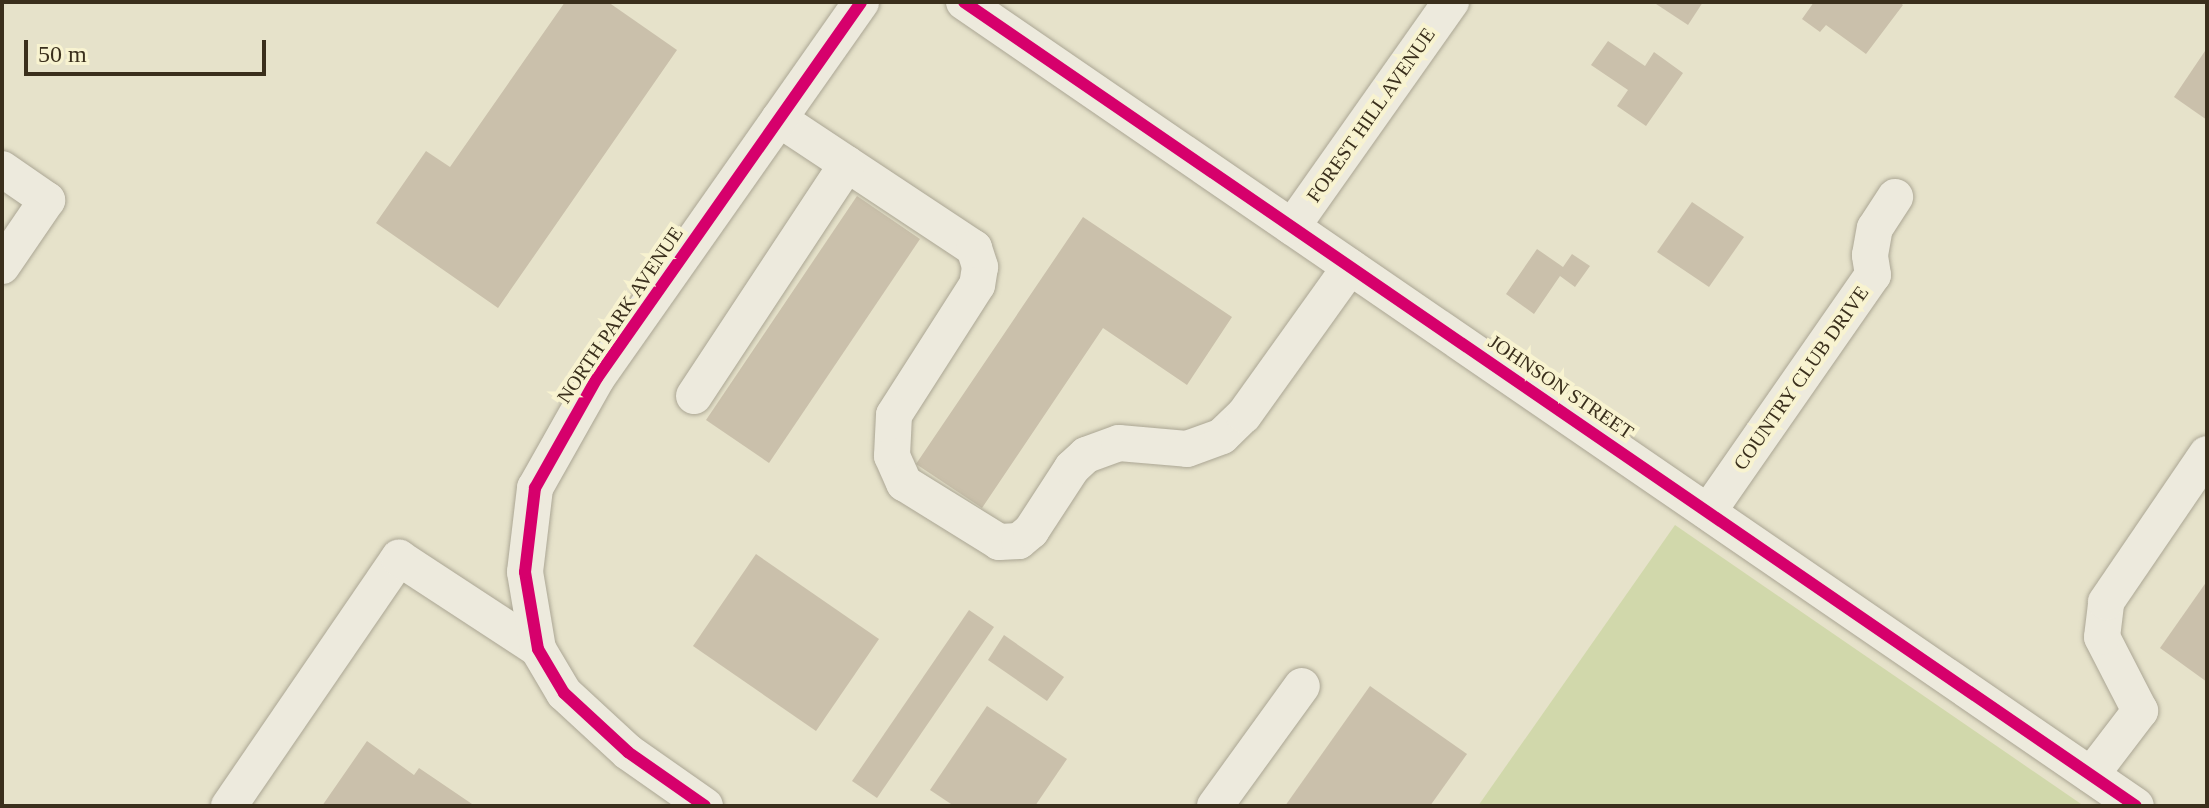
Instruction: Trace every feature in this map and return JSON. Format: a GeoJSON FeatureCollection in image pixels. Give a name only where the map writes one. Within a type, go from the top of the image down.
{"type":"FeatureCollection","features":[{"type":"Feature","properties":{"kind":"street","name":"NORTH PARK AVENUE"},"geometry":{"type":"LineString","coordinates":[[705,806],[628,752],[564,693],[538,649],[525,572],[535,488],[597,378],[861,2]]}},
{"type":"Feature","properties":{"kind":"street","name":"JOHNSON STREET"},"geometry":{"type":"LineString","coordinates":[[964,2],[2136,806]]}},
{"type":"Feature","properties":{"kind":"street","name":"FOREST HILL AVENUE"},"geometry":{"type":"LineString","coordinates":[[1292,227],[1451,2]]}},
{"type":"Feature","properties":{"kind":"street"},"geometry":{"type":"LineString","coordinates":[[779,119],[974,248],[980,267],[977,285],[894,415],[892,456],[904,483],[999,542],[1019,541],[1031,531],[1072,468],[1086,455],[1119,443],[1187,449],[1222,436],[1244,415],[1350,267]]}},
{"type":"Feature","properties":{"kind":"street"},"geometry":{"type":"LineString","coordinates":[[694,396],[847,164]]}},
{"type":"Feature","properties":{"kind":"street"},"geometry":{"type":"LineString","coordinates":[[2,169],[47,200],[2,266]]}},
{"type":"Feature","properties":{"kind":"street","name":"COUNTRY CLUB DRIVE"},"geometry":{"type":"LineString","coordinates":[[1708,512],[1873,275],[1870,255],[1875,228],[1895,197]]}},
{"type":"Feature","properties":{"kind":"street"},"geometry":{"type":"LineString","coordinates":[[2091,775],[2140,711],[2102,637],[2106,602],[2207,454]]}},
{"type":"Feature","properties":{"kind":"street"},"geometry":{"type":"LineString","coordinates":[[229,806],[399,558],[538,649]]}},
{"type":"Feature","properties":{"kind":"street"},"geometry":{"type":"LineString","coordinates":[[1215,806],[1302,686]]}},
{"type":"Feature","properties":{"kind":"green space"},"geometry":{"type":"Polygon","coordinates":[[[1675,525],[2084,806],[1478,806],[1675,525]]]}},
{"type":"Feature","properties":{"kind":"building"},"geometry":{"type":"Polygon","coordinates":[[[565,2],[608,2],[677,50],[498,308],[376,223],[426,151],[450,167],[565,2]]]}},
{"type":"Feature","properties":{"kind":"building"},"geometry":{"type":"Polygon","coordinates":[[[1653,2],[1703,2],[1688,25],[1653,2]]]}},
{"type":"Feature","properties":{"kind":"building"},"geometry":{"type":"Polygon","coordinates":[[[1814,2],[1899,2],[1903,5],[1866,54],[1826,25],[1820,32],[1802,19],[1814,2]]]}},
{"type":"Feature","properties":{"kind":"building"},"geometry":{"type":"Polygon","coordinates":[[[1608,41],[1645,66],[1654,52],[1683,73],[1646,126],[1617,106],[1628,90],[1591,65],[1608,41]]]}},
{"type":"Feature","properties":{"kind":"building"},"geometry":{"type":"Polygon","coordinates":[[[2207,48],[2207,120],[2174,97],[2207,48]]]}},
{"type":"Feature","properties":{"kind":"building"},"geometry":{"type":"Polygon","coordinates":[[[857,196],[920,239],[769,463],[706,420],[857,196]]]}},
{"type":"Feature","properties":{"kind":"building"},"geometry":{"type":"Polygon","coordinates":[[[1692,202],[1744,237],[1709,287],[1657,252],[1692,202]]]}},
{"type":"Feature","properties":{"kind":"building"},"geometry":{"type":"Polygon","coordinates":[[[1083,217],[1232,317],[1187,385],[1103,328],[982,508],[916,464],[1083,217]]]}},
{"type":"Feature","properties":{"kind":"building"},"geometry":{"type":"Polygon","coordinates":[[[1537,249],[1563,267],[1572,254],[1590,266],[1575,287],[1560,276],[1534,314],[1506,294],[1537,249]]]}},
{"type":"Feature","properties":{"kind":"building"},"geometry":{"type":"Polygon","coordinates":[[[756,554],[879,639],[816,731],[693,646],[756,554]]]}},
{"type":"Feature","properties":{"kind":"building"},"geometry":{"type":"Polygon","coordinates":[[[2207,581],[2207,682],[2160,648],[2207,581]]]}},
{"type":"Feature","properties":{"kind":"building"},"geometry":{"type":"Polygon","coordinates":[[[969,610],[994,627],[877,798],[852,781],[969,610]]]}},
{"type":"Feature","properties":{"kind":"building"},"geometry":{"type":"Polygon","coordinates":[[[1004,635],[1064,677],[1047,701],[988,660],[1004,635]]]}},
{"type":"Feature","properties":{"kind":"building"},"geometry":{"type":"Polygon","coordinates":[[[1370,686],[1467,754],[1430,806],[1285,806],[1370,686]]]}},
{"type":"Feature","properties":{"kind":"building"},"geometry":{"type":"Polygon","coordinates":[[[987,706],[1067,759],[1035,806],[954,806],[930,790],[987,706]]]}},
{"type":"Feature","properties":{"kind":"building"},"geometry":{"type":"Polygon","coordinates":[[[367,741],[414,775],[419,768],[475,806],[322,806],[367,741]]]}},
{"type":"Feature","properties":{"kind":"cycle path"},"geometry":{"type":"LineString","coordinates":[[705,806],[628,752],[564,693],[538,649],[525,572],[535,488],[597,378],[861,2]]}},
{"type":"Feature","properties":{"kind":"cycle path"},"geometry":{"type":"LineString","coordinates":[[964,2],[2136,806]]}}]}
